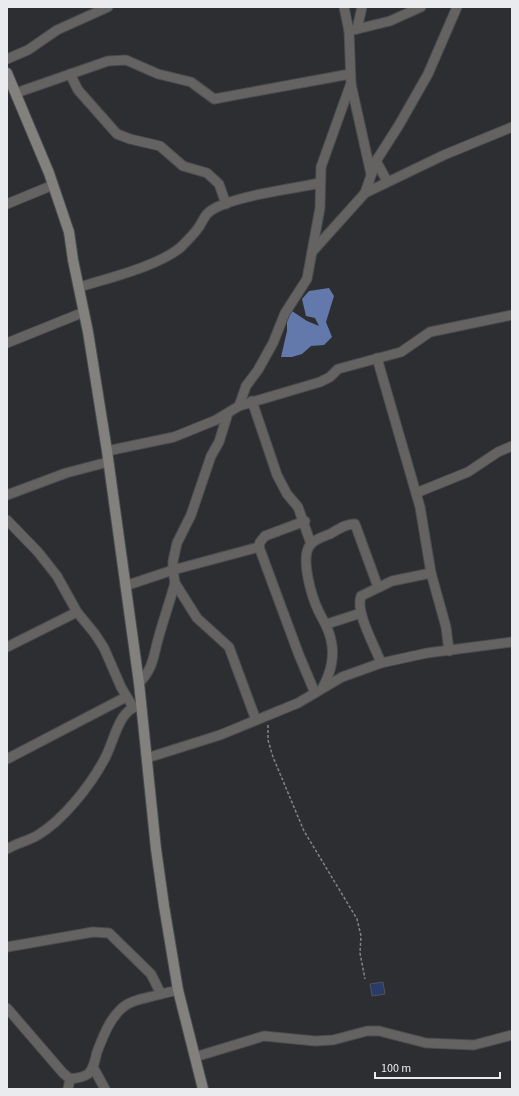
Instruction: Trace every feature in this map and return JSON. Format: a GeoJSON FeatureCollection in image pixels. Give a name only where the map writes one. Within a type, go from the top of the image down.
{"type":"FeatureCollection","features":[{"type":"Feature","properties":{"kind":"street"},"geometry":{"type":"LineString","coordinates":[[7,59],[28,50],[70,24],[108,7]]}},
{"type":"Feature","properties":{"kind":"street"},"geometry":{"type":"LineString","coordinates":[[344,7],[353,30]]}},
{"type":"Feature","properties":{"kind":"street"},"geometry":{"type":"LineString","coordinates":[[239,406],[246,386],[258,370],[273,343],[285,313],[307,279],[320,208],[321,167],[350,78],[353,30],[362,7]]}},
{"type":"Feature","properties":{"kind":"street"},"geometry":{"type":"LineString","coordinates":[[353,30],[390,21],[421,7]]}},
{"type":"Feature","properties":{"kind":"street"},"geometry":{"type":"LineString","coordinates":[[365,193],[376,161],[399,125],[428,74],[457,7]]}},
{"type":"Feature","properties":{"kind":"street"},"geometry":{"type":"LineString","coordinates":[[16,93],[108,61],[126,60],[158,74],[191,82],[214,100],[350,78]]}},
{"type":"Feature","properties":{"kind":"street"},"geometry":{"type":"LineString","coordinates":[[7,73],[53,185],[70,232],[73,260],[80,287],[107,457],[139,683],[137,706],[147,758],[156,849],[178,990],[203,1089]]}},
{"type":"Feature","properties":{"kind":"street"},"geometry":{"type":"LineString","coordinates":[[70,74],[78,90],[117,134],[160,146],[183,166],[208,173],[219,184],[226,204]]}},
{"type":"Feature","properties":{"kind":"street"},"geometry":{"type":"LineString","coordinates":[[350,78],[371,174]]}},
{"type":"Feature","properties":{"kind":"street"},"geometry":{"type":"LineString","coordinates":[[312,252],[365,193],[387,181],[512,127]]}},
{"type":"Feature","properties":{"kind":"street"},"geometry":{"type":"LineString","coordinates":[[376,161],[387,181]]}},
{"type":"Feature","properties":{"kind":"street"},"geometry":{"type":"LineString","coordinates":[[80,287],[154,262],[171,254],[180,247],[199,227],[204,215],[226,204],[320,183]]}},
{"type":"Feature","properties":{"kind":"street"},"geometry":{"type":"LineString","coordinates":[[7,204],[53,185]]}},
{"type":"Feature","properties":{"kind":"street"},"geometry":{"type":"LineString","coordinates":[[7,343],[84,312]]}},
{"type":"Feature","properties":{"kind":"street"},"geometry":{"type":"LineString","coordinates":[[7,495],[107,457],[174,436],[252,401],[314,384],[330,377],[338,369],[401,352],[430,332],[512,315]]}},
{"type":"Feature","properties":{"kind":"street"},"geometry":{"type":"LineString","coordinates":[[378,358],[416,493],[431,573],[446,627],[449,651]]}},
{"type":"Feature","properties":{"kind":"street"},"geometry":{"type":"LineString","coordinates":[[252,401],[277,475],[287,494],[298,507],[305,522],[311,544]]}},
{"type":"Feature","properties":{"kind":"street"},"geometry":{"type":"LineString","coordinates":[[228,413],[219,442],[211,456],[191,516],[177,543],[173,561],[173,570],[175,583],[197,618],[228,647],[256,720]]}},
{"type":"Feature","properties":{"kind":"street"},"geometry":{"type":"LineString","coordinates":[[416,493],[468,472],[498,452],[512,446]]}},
{"type":"Feature","properties":{"kind":"street"},"geometry":{"type":"LineString","coordinates":[[7,520],[45,560],[57,576],[77,612],[95,634],[104,648],[126,697],[137,706]]}},
{"type":"Feature","properties":{"kind":"street"},"geometry":{"type":"LineString","coordinates":[[305,522],[265,536],[260,542],[259,547],[299,655],[315,692]]}},
{"type":"Feature","properties":{"kind":"street"},"geometry":{"type":"LineString","coordinates":[[323,687],[329,676],[333,660],[331,639],[327,624],[318,610],[305,559],[307,549],[311,544],[339,529],[356,524],[378,587]]}},
{"type":"Feature","properties":{"kind":"street"},"geometry":{"type":"LineString","coordinates":[[125,586],[173,570],[259,547]]}},
{"type":"Feature","properties":{"kind":"street"},"geometry":{"type":"LineString","coordinates":[[381,663],[361,613],[359,601],[361,596],[392,581],[431,573]]}},
{"type":"Feature","properties":{"kind":"street"},"geometry":{"type":"LineString","coordinates":[[139,683],[148,674],[153,661],[175,583]]}},
{"type":"Feature","properties":{"kind":"street"},"geometry":{"type":"LineString","coordinates":[[7,647],[77,612]]}},
{"type":"Feature","properties":{"kind":"street"},"geometry":{"type":"LineString","coordinates":[[327,624],[361,613]]}},
{"type":"Feature","properties":{"kind":"street"},"geometry":{"type":"LineString","coordinates":[[147,758],[220,735],[267,716],[298,703],[342,677],[381,663],[427,653],[512,642]]}},
{"type":"Feature","properties":{"kind":"street"},"geometry":{"type":"LineString","coordinates":[[7,759],[126,697]]}},
{"type":"Feature","properties":{"kind":"street"},"geometry":{"type":"LineString","coordinates":[[7,849],[38,835],[62,815],[103,762],[116,734],[121,718],[137,706]]}},
{"type":"Feature","properties":{"kind":"street"},"geometry":{"type":"LineString","coordinates":[[7,947],[93,932],[109,933],[151,974],[161,994]]}},
{"type":"Feature","properties":{"kind":"street"},"geometry":{"type":"LineString","coordinates":[[70,1079],[80,1078],[89,1073],[93,1067],[113,1016],[122,1008],[133,1002],[178,990]]}},
{"type":"Feature","properties":{"kind":"street"},"geometry":{"type":"LineString","coordinates":[[7,1008],[46,1054],[70,1079]]}},
{"type":"Feature","properties":{"kind":"street"},"geometry":{"type":"LineString","coordinates":[[195,1057],[264,1036],[315,1041],[333,1040],[367,1031],[379,1031],[426,1043],[474,1045],[512,1035]]}},
{"type":"Feature","properties":{"kind":"street"},"geometry":{"type":"LineString","coordinates":[[93,1067],[105,1089]]}},
{"type":"Feature","properties":{"kind":"street"},"geometry":{"type":"LineString","coordinates":[[68,1089],[70,1079]]}},
{"type":"Feature","properties":{"kind":"path"},"geometry":{"type":"LineString","coordinates":[[267,716],[268,740],[273,756],[304,831],[357,919],[362,936],[360,953],[365,979]]}},
{"type":"Feature","properties":{"kind":"water"},"geometry":{"type":"Polygon","coordinates":[[[329,288],[334,296],[326,322],[332,337],[324,345],[311,346],[302,354],[292,357],[281,357],[287,331],[287,320],[292,311],[307,321],[319,326],[315,318],[306,316],[302,299],[309,291],[329,288]]]}},
{"type":"Feature","properties":{"kind":"building"},"geometry":{"type":"Polygon","coordinates":[[[383,982],[385,994],[372,996],[370,984],[383,982]]]}}]}
